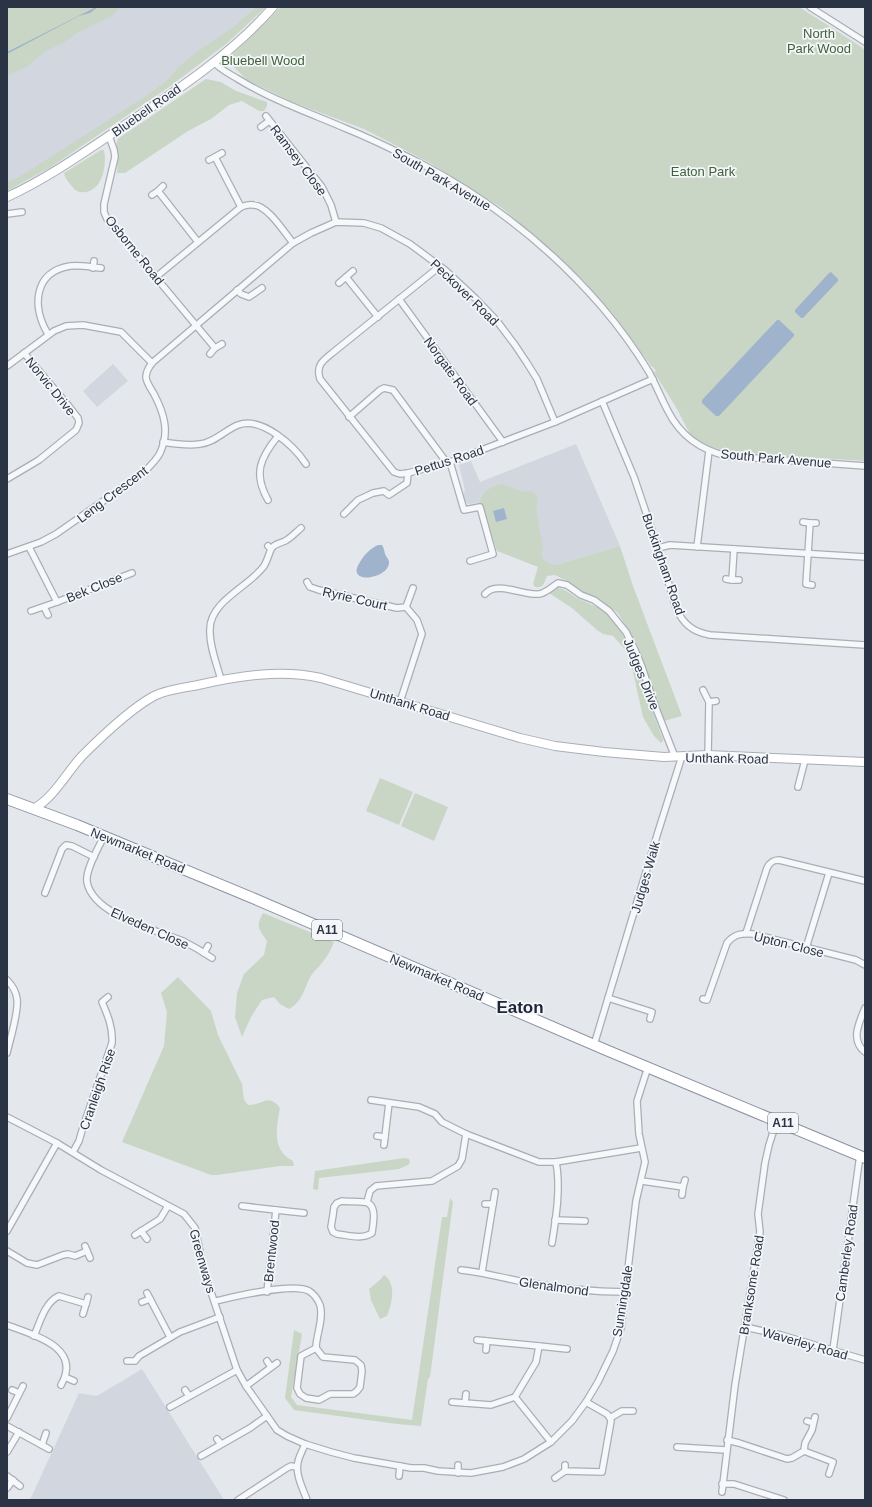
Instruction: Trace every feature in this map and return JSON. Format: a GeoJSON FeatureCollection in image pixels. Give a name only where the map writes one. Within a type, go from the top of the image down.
{"type":"FeatureCollection","features":[{"type":"Feature","properties":{"kind":"highway","name":"Newmarket Road"},"geometry":{"type":"LineString","coordinates":[[7,800],[104,836],[701,1090],[863,1156]]}},
{"type":"Feature","properties":{"kind":"street","name":"Bluebell Road"},"geometry":{"type":"LineString","coordinates":[[7,197],[26,188],[59,168],[167,96],[214,62],[273,7]]}},
{"type":"Feature","properties":{"kind":"street"},"geometry":{"type":"LineString","coordinates":[[810,7],[865,42]]}},
{"type":"Feature","properties":{"kind":"street","name":"South Park Avenue"},"geometry":{"type":"LineString","coordinates":[[214,62],[229,74],[275,100],[348,129],[420,163],[480,198],[507,218],[539,244],[587,290],[621,331],[653,380],[668,410],[690,440],[709,451],[727,456],[865,466]]}},
{"type":"Feature","properties":{"kind":"street","name":"Ramsey Close"},"geometry":{"type":"LineString","coordinates":[[266,116],[322,187],[331,205],[336,222]]}},
{"type":"Feature","properties":{"kind":"street","name":"Ramsey Close"},"geometry":{"type":"LineString","coordinates":[[261,127],[270,121]]}},
{"type":"Feature","properties":{"kind":"street","name":"Osborne Road"},"geometry":{"type":"LineString","coordinates":[[109,136],[114,150],[114,157],[104,204],[104,212],[111,225],[215,348]]}},
{"type":"Feature","properties":{"kind":"street"},"geometry":{"type":"LineString","coordinates":[[209,160],[222,153]]}},
{"type":"Feature","properties":{"kind":"street"},"geometry":{"type":"LineString","coordinates":[[215,157],[241,207]]}},
{"type":"Feature","properties":{"kind":"street"},"geometry":{"type":"LineString","coordinates":[[152,195],[163,186]]}},
{"type":"Feature","properties":{"kind":"street"},"geometry":{"type":"LineString","coordinates":[[158,191],[198,242]]}},
{"type":"Feature","properties":{"kind":"street"},"geometry":{"type":"LineString","coordinates":[[156,277],[241,207],[253,204],[266,210],[293,243]]}},
{"type":"Feature","properties":{"kind":"street"},"geometry":{"type":"LineString","coordinates":[[7,214],[22,212]]}},
{"type":"Feature","properties":{"kind":"street","name":"Peckover Road"},"geometry":{"type":"LineString","coordinates":[[196,325],[293,243],[336,222],[364,223],[381,228],[400,237],[438,264],[475,298],[515,345],[537,379],[555,422]]}},
{"type":"Feature","properties":{"kind":"street","name":"Pettus Road"},"geometry":{"type":"LineString","coordinates":[[438,264],[434,271],[323,361],[319,367],[318,373],[320,379],[394,472],[400,474],[408,473],[449,463],[555,422],[653,380]]}},
{"type":"Feature","properties":{"kind":"street"},"geometry":{"type":"LineString","coordinates":[[48,334],[41,322],[38,310],[38,297],[42,282],[51,274],[71,266],[93,265],[101,268]]}},
{"type":"Feature","properties":{"kind":"street"},"geometry":{"type":"LineString","coordinates":[[339,283],[353,272]]}},
{"type":"Feature","properties":{"kind":"street"},"geometry":{"type":"LineString","coordinates":[[346,278],[378,316]]}},
{"type":"Feature","properties":{"kind":"street"},"geometry":{"type":"LineString","coordinates":[[237,290],[241,294],[249,297],[262,288]]}},
{"type":"Feature","properties":{"kind":"street","name":"Norgate Road"},"geometry":{"type":"LineString","coordinates":[[399,299],[503,442]]}},
{"type":"Feature","properties":{"kind":"street"},"geometry":{"type":"LineString","coordinates":[[7,366],[48,334],[60,328],[83,325],[116,330],[125,335],[152,363],[196,325]]}},
{"type":"Feature","properties":{"kind":"street"},"geometry":{"type":"LineString","coordinates":[[210,354],[215,348],[222,344]]}},
{"type":"Feature","properties":{"kind":"street","name":"Norvic Drive"},"geometry":{"type":"LineString","coordinates":[[7,479],[39,460],[76,430],[79,423],[78,418],[68,404],[24,353]]}},
{"type":"Feature","properties":{"kind":"street","name":"Leng Crescent"},"geometry":{"type":"LineString","coordinates":[[7,554],[29,547],[56,534],[142,474],[160,454],[166,434],[165,421],[160,405],[146,379],[148,368],[152,363]]}},
{"type":"Feature","properties":{"kind":"street"},"geometry":{"type":"LineString","coordinates":[[349,416],[380,390],[384,388],[393,390],[449,463],[464,510],[480,507],[493,554],[470,561]]}},
{"type":"Feature","properties":{"kind":"street","name":"Buckingham Road"},"geometry":{"type":"LineString","coordinates":[[602,401],[634,477],[680,616],[684,622],[695,631],[710,635],[865,645]]}},
{"type":"Feature","properties":{"kind":"street"},"geometry":{"type":"LineString","coordinates":[[163,442],[201,444],[237,425],[246,423],[265,428],[278,436],[300,456],[306,464]]}},
{"type":"Feature","properties":{"kind":"street"},"geometry":{"type":"LineString","coordinates":[[268,500],[261,487],[260,466],[266,452],[278,436]]}},
{"type":"Feature","properties":{"kind":"street"},"geometry":{"type":"LineString","coordinates":[[697,547],[709,451]]}},
{"type":"Feature","properties":{"kind":"street"},"geometry":{"type":"LineString","coordinates":[[348,513],[358,500],[373,493],[384,490],[389,495],[406,483],[408,473]]}},
{"type":"Feature","properties":{"kind":"street"},"geometry":{"type":"LineString","coordinates":[[803,522],[813,523],[808,554],[806,584]]}},
{"type":"Feature","properties":{"kind":"street"},"geometry":{"type":"LineString","coordinates":[[271,546],[284,542],[301,528]]}},
{"type":"Feature","properties":{"kind":"street"},"geometry":{"type":"LineString","coordinates":[[221,680],[212,644],[210,621],[220,605],[264,566],[275,536]]}},
{"type":"Feature","properties":{"kind":"street"},"geometry":{"type":"LineString","coordinates":[[658,548],[670,545],[865,557]]}},
{"type":"Feature","properties":{"kind":"street","name":"Bek Close"},"geometry":{"type":"LineString","coordinates":[[29,547],[57,602]]}},
{"type":"Feature","properties":{"kind":"street"},"geometry":{"type":"LineString","coordinates":[[732,580],[734,549]]}},
{"type":"Feature","properties":{"kind":"street","name":"Bek Close"},"geometry":{"type":"LineString","coordinates":[[32,611],[132,572]]}},
{"type":"Feature","properties":{"kind":"street","name":"Ryrie Court"},"geometry":{"type":"LineString","coordinates":[[307,582],[310,587],[319,590],[397,608],[406,607]]}},
{"type":"Feature","properties":{"kind":"street","name":"Judges Drive"},"geometry":{"type":"LineString","coordinates":[[485,594],[488,590],[499,588],[539,594],[558,583],[567,585],[581,595],[594,600],[610,611],[626,632],[635,650],[678,756]]}},
{"type":"Feature","properties":{"kind":"street","name":"Ryrie Court"},"geometry":{"type":"LineString","coordinates":[[406,607],[413,588]]}},
{"type":"Feature","properties":{"kind":"street"},"geometry":{"type":"LineString","coordinates":[[44,607],[48,616]]}},
{"type":"Feature","properties":{"kind":"street","name":"Ryrie Court"},"geometry":{"type":"LineString","coordinates":[[400,702],[422,634],[406,607]]}},
{"type":"Feature","properties":{"kind":"street","name":"Unthank Road"},"geometry":{"type":"LineString","coordinates":[[33,809],[43,803],[83,755],[127,716],[150,699],[167,692],[221,680],[273,673],[299,674],[321,678],[520,738],[547,744],[604,752],[865,762]]}},
{"type":"Feature","properties":{"kind":"street"},"geometry":{"type":"LineString","coordinates":[[703,690],[709,702],[708,755]]}},
{"type":"Feature","properties":{"kind":"street"},"geometry":{"type":"LineString","coordinates":[[709,702],[716,700]]}},
{"type":"Feature","properties":{"kind":"street","name":"Judges Walk"},"geometry":{"type":"LineString","coordinates":[[594,1044],[658,832],[678,756]]}},
{"type":"Feature","properties":{"kind":"street"},"geometry":{"type":"LineString","coordinates":[[798,787],[805,760]]}},
{"type":"Feature","properties":{"kind":"street","name":"Unthank Road"},"geometry":{"type":"LineString","coordinates":[[50,815],[49,803],[53,791]]}},
{"type":"Feature","properties":{"kind":"street","name":"Elveden Close"},"geometry":{"type":"LineString","coordinates":[[104,836],[89,868],[87,881],[91,893],[110,911],[133,922],[185,942],[212,958]]}},
{"type":"Feature","properties":{"kind":"street"},"geometry":{"type":"LineString","coordinates":[[45,893],[62,849],[66,845],[72,846],[94,857]]}},
{"type":"Feature","properties":{"kind":"street"},"geometry":{"type":"LineString","coordinates":[[746,933],[759,889],[769,863],[774,860],[865,881]]}},
{"type":"Feature","properties":{"kind":"street"},"geometry":{"type":"LineString","coordinates":[[806,948],[829,873]]}},
{"type":"Feature","properties":{"kind":"street","name":"Upton Close"},"geometry":{"type":"LineString","coordinates":[[707,1000],[727,943],[734,936],[746,933],[856,960],[865,965]]}},
{"type":"Feature","properties":{"kind":"street","name":"Elveden Close"},"geometry":{"type":"LineString","coordinates":[[204,953],[208,946]]}},
{"type":"Feature","properties":{"kind":"street"},"geometry":{"type":"LineString","coordinates":[[7,980],[14,987],[17,999],[17,1009],[7,1053]]}},
{"type":"Feature","properties":{"kind":"street","name":"Cranleigh Rise"},"geometry":{"type":"LineString","coordinates":[[73,1152],[81,1136],[112,1043],[113,1033],[101,1002],[108,997]]}},
{"type":"Feature","properties":{"kind":"street"},"geometry":{"type":"LineString","coordinates":[[608,998],[653,1010],[650,1019]]}},
{"type":"Feature","properties":{"kind":"street"},"geometry":{"type":"LineString","coordinates":[[865,1008],[856,1033],[858,1045],[865,1052]]}},
{"type":"Feature","properties":{"kind":"street","name":"Sunningdale"},"geometry":{"type":"LineString","coordinates":[[411,1468],[471,1473],[503,1467],[524,1459],[551,1442],[572,1421],[598,1382],[613,1351],[621,1328],[636,1201],[645,1162],[641,1148],[637,1119],[637,1101],[648,1067]]}},
{"type":"Feature","properties":{"kind":"street"},"geometry":{"type":"LineString","coordinates":[[371,1100],[419,1107],[435,1114],[442,1122],[466,1134],[539,1162],[556,1162],[641,1148]]}},
{"type":"Feature","properties":{"kind":"street"},"geometry":{"type":"LineString","coordinates":[[384,1145],[390,1103]]}},
{"type":"Feature","properties":{"kind":"street","name":"Greenways"},"geometry":{"type":"LineString","coordinates":[[7,1117],[57,1143],[112,1176],[184,1214],[195,1228],[201,1258],[236,1370],[277,1430],[305,1444],[354,1458],[411,1468]]}},
{"type":"Feature","properties":{"kind":"street","name":"Branksome Road"},"geometry":{"type":"LineString","coordinates":[[722,1492],[727,1440],[760,1232],[758,1214],[765,1163],[768,1145],[777,1120]]}},
{"type":"Feature","properties":{"kind":"street"},"geometry":{"type":"LineString","coordinates":[[367,1202],[370,1191],[376,1186],[432,1181],[458,1166],[462,1160],[466,1134]]}},
{"type":"Feature","properties":{"kind":"street"},"geometry":{"type":"LineString","coordinates":[[377,1136],[386,1137]]}},
{"type":"Feature","properties":{"kind":"street"},"geometry":{"type":"LineString","coordinates":[[7,1231],[9,1220],[57,1143]]}},
{"type":"Feature","properties":{"kind":"street","name":"Camberley Road"},"geometry":{"type":"LineString","coordinates":[[833,1350],[863,1156]]}},
{"type":"Feature","properties":{"kind":"street"},"geometry":{"type":"LineString","coordinates":[[552,1243],[558,1172],[556,1162]]}},
{"type":"Feature","properties":{"kind":"street"},"geometry":{"type":"LineString","coordinates":[[110,1183],[112,1176]]}},
{"type":"Feature","properties":{"kind":"street"},"geometry":{"type":"LineString","coordinates":[[642,1180],[684,1187]]}},
{"type":"Feature","properties":{"kind":"street"},"geometry":{"type":"LineString","coordinates":[[682,1195],[684,1180]]}},
{"type":"Feature","properties":{"kind":"street"},"geometry":{"type":"LineString","coordinates":[[482,1272],[495,1192]]}},
{"type":"Feature","properties":{"kind":"street"},"geometry":{"type":"LineString","coordinates":[[342,1201],[367,1202],[373,1211],[374,1221],[372,1233],[368,1236],[362,1237],[337,1234],[333,1232],[331,1228],[334,1207],[337,1203],[342,1201]]}},
{"type":"Feature","properties":{"kind":"street"},"geometry":{"type":"LineString","coordinates":[[485,1204],[493,1204]]}},
{"type":"Feature","properties":{"kind":"street"},"geometry":{"type":"LineString","coordinates":[[135,1235],[160,1219],[168,1206]]}},
{"type":"Feature","properties":{"kind":"street","name":"Brentwood"},"geometry":{"type":"LineString","coordinates":[[242,1206],[304,1213]]}},
{"type":"Feature","properties":{"kind":"street","name":"Brentwood"},"geometry":{"type":"LineString","coordinates":[[267,1292],[276,1210]]}},
{"type":"Feature","properties":{"kind":"street"},"geometry":{"type":"LineString","coordinates":[[555,1220],[585,1221]]}},
{"type":"Feature","properties":{"kind":"street"},"geometry":{"type":"LineString","coordinates":[[142,1231],[147,1239]]}},
{"type":"Feature","properties":{"kind":"street"},"geometry":{"type":"LineString","coordinates":[[7,1251],[27,1263],[37,1265],[63,1255],[68,1254],[75,1256],[86,1248],[90,1258]]}},
{"type":"Feature","properties":{"kind":"street","name":"Glenalmond"},"geometry":{"type":"LineString","coordinates":[[461,1270],[482,1272],[524,1282],[600,1292],[626,1292]]}},
{"type":"Feature","properties":{"kind":"street","name":"Brentwood"},"geometry":{"type":"LineString","coordinates":[[215,1301],[295,1288],[308,1290],[317,1298],[321,1310],[316,1348]]}},
{"type":"Feature","properties":{"kind":"street"},"geometry":{"type":"LineString","coordinates":[[34,1336],[47,1306],[52,1299],[59,1296],[86,1304]]}},
{"type":"Feature","properties":{"kind":"street"},"geometry":{"type":"LineString","coordinates":[[142,1302],[149,1296],[170,1337]]}},
{"type":"Feature","properties":{"kind":"street"},"geometry":{"type":"LineString","coordinates":[[83,1314],[88,1297]]}},
{"type":"Feature","properties":{"kind":"street"},"geometry":{"type":"LineString","coordinates":[[128,1361],[135,1363],[139,1356],[170,1337],[214,1318],[220,1317]]}},
{"type":"Feature","properties":{"kind":"street"},"geometry":{"type":"LineString","coordinates":[[7,1325],[51,1343],[60,1350],[64,1357],[66,1368],[65,1378],[61,1385]]}},
{"type":"Feature","properties":{"kind":"street","name":"Waverley Road"},"geometry":{"type":"LineString","coordinates":[[745,1327],[781,1335],[865,1360]]}},
{"type":"Feature","properties":{"kind":"street"},"geometry":{"type":"LineString","coordinates":[[477,1340],[567,1349]]}},
{"type":"Feature","properties":{"kind":"street"},"geometry":{"type":"LineString","coordinates":[[486,1350],[487,1341]]}},
{"type":"Feature","properties":{"kind":"street"},"geometry":{"type":"LineString","coordinates":[[452,1402],[491,1405],[515,1397],[536,1362],[539,1346]]}},
{"type":"Feature","properties":{"kind":"street"},"geometry":{"type":"LineString","coordinates":[[316,1348],[324,1357],[356,1360],[361,1364],[362,1370],[360,1387],[357,1391],[353,1394],[330,1394],[319,1400],[306,1398],[300,1394],[297,1388],[301,1356],[316,1348]]}},
{"type":"Feature","properties":{"kind":"street"},"geometry":{"type":"LineString","coordinates":[[267,1361],[272,1368]]}},
{"type":"Feature","properties":{"kind":"street"},"geometry":{"type":"LineString","coordinates":[[246,1386],[277,1363]]}},
{"type":"Feature","properties":{"kind":"street"},"geometry":{"type":"LineString","coordinates":[[170,1407],[236,1370]]}},
{"type":"Feature","properties":{"kind":"street"},"geometry":{"type":"LineString","coordinates":[[65,1378],[74,1381]]}},
{"type":"Feature","properties":{"kind":"street"},"geometry":{"type":"LineString","coordinates":[[7,1418],[23,1386]]}},
{"type":"Feature","properties":{"kind":"street"},"geometry":{"type":"LineString","coordinates":[[12,1390],[19,1393]]}},
{"type":"Feature","properties":{"kind":"street"},"geometry":{"type":"LineString","coordinates":[[185,1390],[189,1396]]}},
{"type":"Feature","properties":{"kind":"street"},"geometry":{"type":"LineString","coordinates":[[465,1403],[466,1394]]}},
{"type":"Feature","properties":{"kind":"street"},"geometry":{"type":"LineString","coordinates":[[515,1397],[551,1442]]}},
{"type":"Feature","properties":{"kind":"street"},"geometry":{"type":"LineString","coordinates":[[555,1478],[565,1471],[602,1472],[611,1421],[607,1414],[586,1402]]}},
{"type":"Feature","properties":{"kind":"street"},"geometry":{"type":"LineString","coordinates":[[610,1418],[622,1411],[633,1412]]}},
{"type":"Feature","properties":{"kind":"street"},"geometry":{"type":"LineString","coordinates":[[201,1456],[261,1421],[266,1416]]}},
{"type":"Feature","properties":{"kind":"street"},"geometry":{"type":"LineString","coordinates":[[804,1452],[805,1443],[812,1430],[815,1417]]}},
{"type":"Feature","properties":{"kind":"street"},"geometry":{"type":"LineString","coordinates":[[807,1421],[813,1423]]}},
{"type":"Feature","properties":{"kind":"street"},"geometry":{"type":"LineString","coordinates":[[7,1426],[48,1448]]}},
{"type":"Feature","properties":{"kind":"street"},"geometry":{"type":"LineString","coordinates":[[7,1452],[18,1432]]}},
{"type":"Feature","properties":{"kind":"street"},"geometry":{"type":"LineString","coordinates":[[42,1445],[46,1433]]}},
{"type":"Feature","properties":{"kind":"street"},"geometry":{"type":"LineString","coordinates":[[217,1439],[221,1444]]}},
{"type":"Feature","properties":{"kind":"street"},"geometry":{"type":"LineString","coordinates":[[727,1440],[787,1458],[792,1458],[804,1452],[833,1462],[829,1474]]}},
{"type":"Feature","properties":{"kind":"street"},"geometry":{"type":"LineString","coordinates":[[305,1444],[297,1467],[307,1500]]}},
{"type":"Feature","properties":{"kind":"street"},"geometry":{"type":"LineString","coordinates":[[677,1447],[726,1450]]}},
{"type":"Feature","properties":{"kind":"street"},"geometry":{"type":"LineString","coordinates":[[458,1464],[458,1473]]}},
{"type":"Feature","properties":{"kind":"street"},"geometry":{"type":"LineString","coordinates":[[565,1471],[566,1465]]}},
{"type":"Feature","properties":{"kind":"street"},"geometry":{"type":"LineString","coordinates":[[238,1500],[287,1468],[291,1466],[297,1467]]}},
{"type":"Feature","properties":{"kind":"street"},"geometry":{"type":"LineString","coordinates":[[399,1476],[400,1466]]}},
{"type":"Feature","properties":{"kind":"street"},"geometry":{"type":"LineString","coordinates":[[7,1476],[20,1486]]}},
{"type":"Feature","properties":{"kind":"street"},"geometry":{"type":"LineString","coordinates":[[7,1488],[13,1480]]}},
{"type":"Feature","properties":{"kind":"street"},"geometry":{"type":"LineString","coordinates":[[722,1484],[734,1484],[784,1500]]}},
{"type":"Feature","properties":{"kind":"shaded area"},"geometry":{"type":"Polygon","coordinates":[[[7,7],[263,7],[210,55],[7,188],[7,7]]]}},
{"type":"Feature","properties":{"kind":"shaded area"},"geometry":{"type":"Polygon","coordinates":[[[113,364],[128,381],[97,407],[83,391],[113,364]]]}},
{"type":"Feature","properties":{"kind":"shaded area"},"geometry":{"type":"Polygon","coordinates":[[[576,444],[620,546],[548,566],[521,554],[482,504],[468,504],[465,501],[463,495],[465,490],[459,465],[471,461],[480,482],[576,444]]]}},
{"type":"Feature","properties":{"kind":"shaded area"},"geometry":{"type":"Polygon","coordinates":[[[142,1369],[224,1500],[30,1500],[79,1393],[97,1396],[142,1369]]]}},
{"type":"Feature","properties":{"kind":"green space"},"geometry":{"type":"Polygon","coordinates":[[[7,7],[121,7],[110,17],[77,33],[63,43],[44,52],[28,66],[7,76],[7,7]]]}},
{"type":"Feature","properties":{"kind":"green space"},"geometry":{"type":"Polygon","coordinates":[[[256,7],[266,7],[226,44],[169,87],[51,167],[7,191],[7,183],[24,174],[164,83],[194,54],[235,26],[256,7]]]}},
{"type":"Feature","properties":{"kind":"green space","name":"Eaton Park"},"geometry":{"type":"Polygon","coordinates":[[[281,7],[799,7],[865,50],[865,461],[729,452],[708,446],[691,436],[677,409],[654,372],[656,371],[614,315],[583,280],[549,248],[502,208],[430,163],[364,129],[292,102],[247,80],[230,63],[230,56],[281,7]]]}},
{"type":"Feature","properties":{"kind":"green space"},"geometry":{"type":"Polygon","coordinates":[[[206,79],[221,82],[236,91],[267,102],[267,106],[264,111],[259,111],[242,101],[229,105],[211,119],[188,131],[125,173],[117,173],[116,145],[119,138],[206,79]]]}},
{"type":"Feature","properties":{"kind":"green space"},"geometry":{"type":"Polygon","coordinates":[[[101,150],[104,150],[105,162],[100,181],[92,190],[86,192],[76,191],[67,180],[64,173],[101,150]]]}},
{"type":"Feature","properties":{"kind":"green space"},"geometry":{"type":"Polygon","coordinates":[[[502,484],[523,492],[533,492],[536,496],[538,500],[536,509],[543,548],[542,558],[546,562],[555,565],[620,546],[633,586],[682,716],[664,721],[638,646],[618,613],[598,599],[555,575],[547,576],[542,586],[535,587],[533,584],[538,567],[497,551],[480,502],[483,495],[488,490],[494,486],[502,484]]]}},
{"type":"Feature","properties":{"kind":"green space"},"geometry":{"type":"Polygon","coordinates":[[[558,588],[604,611],[625,638],[632,651],[643,680],[663,739],[661,743],[654,736],[643,717],[631,663],[624,648],[613,636],[603,634],[597,630],[572,608],[549,593],[558,588]]]}},
{"type":"Feature","properties":{"kind":"green space"},"geometry":{"type":"Polygon","coordinates":[[[380,778],[413,792],[399,825],[366,811],[380,778]]]}},
{"type":"Feature","properties":{"kind":"green space"},"geometry":{"type":"Polygon","coordinates":[[[415,793],[448,807],[434,841],[401,826],[415,793]]]}},
{"type":"Feature","properties":{"kind":"green space"},"geometry":{"type":"Polygon","coordinates":[[[263,913],[334,942],[327,956],[310,978],[298,1002],[289,1009],[280,1004],[274,997],[262,1000],[251,1017],[242,1037],[235,1017],[237,993],[244,974],[264,955],[267,941],[259,928],[259,922],[263,913]]]}},
{"type":"Feature","properties":{"kind":"green space"},"geometry":{"type":"Polygon","coordinates":[[[178,977],[211,1011],[218,1035],[242,1084],[244,1100],[248,1105],[253,1105],[268,1100],[276,1103],[280,1108],[277,1123],[277,1138],[282,1151],[286,1157],[293,1161],[294,1166],[280,1166],[211,1175],[122,1142],[164,1046],[167,1012],[161,993],[178,977]]]}},
{"type":"Feature","properties":{"kind":"green space"},"geometry":{"type":"Polygon","coordinates":[[[404,1158],[409,1159],[410,1162],[408,1165],[399,1169],[319,1178],[318,1190],[313,1189],[315,1171],[404,1158]]]}},
{"type":"Feature","properties":{"kind":"green space"},"geometry":{"type":"Polygon","coordinates":[[[450,1198],[453,1202],[430,1377],[428,1379],[421,1426],[294,1410],[285,1398],[294,1330],[302,1334],[291,1397],[297,1405],[412,1420],[442,1217],[447,1217],[450,1198]]]}},
{"type":"Feature","properties":{"kind":"green space"},"geometry":{"type":"Polygon","coordinates":[[[384,1275],[391,1283],[392,1300],[387,1316],[380,1319],[371,1300],[369,1289],[384,1275]]]}},
{"type":"Feature","properties":{"kind":"water"},"geometry":{"type":"Polygon","coordinates":[[[96,7],[98,7],[90,13],[79,16],[7,54],[7,52],[96,7]]]}},
{"type":"Feature","properties":{"kind":"water"},"geometry":{"type":"Polygon","coordinates":[[[831,272],[838,279],[838,281],[803,318],[801,318],[795,310],[831,272]]]}},
{"type":"Feature","properties":{"kind":"water"},"geometry":{"type":"Polygon","coordinates":[[[777,320],[779,320],[794,334],[794,336],[719,416],[716,416],[702,403],[702,400],[777,320]]]}},
{"type":"Feature","properties":{"kind":"water"},"geometry":{"type":"Polygon","coordinates":[[[504,508],[507,519],[496,522],[493,511],[504,508]]]}},
{"type":"Feature","properties":{"kind":"water"},"geometry":{"type":"Polygon","coordinates":[[[378,545],[382,545],[385,555],[389,560],[387,568],[383,573],[376,576],[362,577],[358,575],[357,570],[362,559],[370,550],[378,545]]]}},
{"type":"Feature","properties":{"kind":"district","name":"Eaton"},"geometry":{"type":"Point","coordinates":[520,1007]}},
{"type":"Feature","properties":{"kind":"park label","name":"North Park Wood"},"geometry":{"type":"Point","coordinates":[819,40]}},
{"type":"Feature","properties":{"kind":"park label","name":"Bluebell Wood"},"geometry":{"type":"Point","coordinates":[263,60]}}]}
